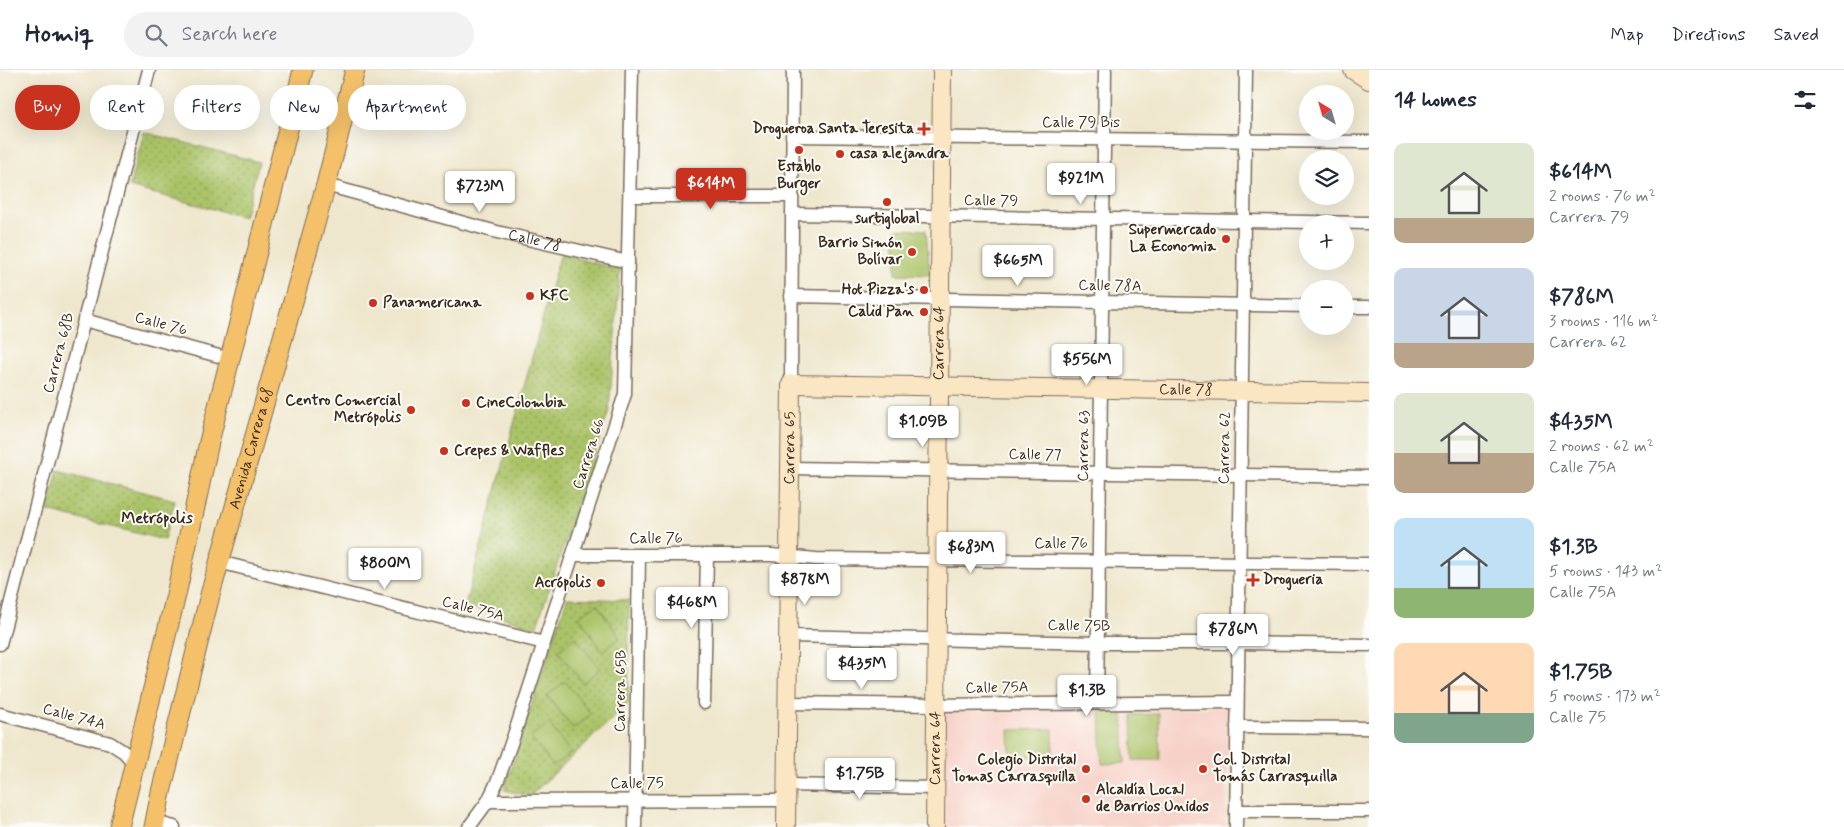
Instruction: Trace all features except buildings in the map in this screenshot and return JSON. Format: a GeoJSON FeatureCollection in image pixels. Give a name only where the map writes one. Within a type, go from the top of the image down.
{"type":"FeatureCollection","features":[{"type":"Feature","properties":{"kind":"main road"},"geometry":{"type":"LineString","coordinates":[[119,827],[172,612],[205,460],[303,70]]}},
{"type":"Feature","properties":{"kind":"main road","name":"Avenida Carrera 68"},"geometry":{"type":"LineString","coordinates":[[155,825],[173,743],[219,562],[326,185],[355,70]]}},
{"type":"Feature","properties":{"kind":"street","name":"Carrera 68B"},"geometry":{"type":"LineString","coordinates":[[0,644],[149,70]]}},
{"type":"Feature","properties":{"kind":"street","name":"Carrera 66"},"geometry":{"type":"LineString","coordinates":[[470,827],[488,801],[498,780],[625,394],[631,196],[632,70]]}},
{"type":"Feature","properties":{"kind":"street","name":"Carrera 65"},"geometry":{"type":"LineString","coordinates":[[786,827],[793,70]]}},
{"type":"Feature","properties":{"kind":"street","name":"Carrera 64"},"geometry":{"type":"LineString","coordinates":[[934,827],[942,70]]}},
{"type":"Feature","properties":{"kind":"street","name":"Carrera 63"},"geometry":{"type":"LineString","coordinates":[[1097,703],[1105,70]]}},
{"type":"Feature","properties":{"kind":"street","name":"Carrera 62"},"geometry":{"type":"LineString","coordinates":[[1236,827],[1246,70]]}},
{"type":"Feature","properties":{"kind":"street"},"geometry":{"type":"LineString","coordinates":[[1353,70],[1369,80]]}},
{"type":"Feature","properties":{"kind":"street","name":"Calle 79 Bis"},"geometry":{"type":"LineString","coordinates":[[792,136],[1369,142]]}},
{"type":"Feature","properties":{"kind":"street","name":"Calle 78"},"geometry":{"type":"LineString","coordinates":[[326,185],[512,236],[628,262]]}},
{"type":"Feature","properties":{"kind":"street"},"geometry":{"type":"LineString","coordinates":[[631,196],[792,196]]}},
{"type":"Feature","properties":{"kind":"street","name":"Calle 79"},"geometry":{"type":"LineString","coordinates":[[792,214],[1369,223]]}},
{"type":"Feature","properties":{"kind":"street","name":"Calle 78A"},"geometry":{"type":"LineString","coordinates":[[792,296],[1299,306]]}},
{"type":"Feature","properties":{"kind":"street"},"geometry":{"type":"LineString","coordinates":[[1354,307],[1369,307]]}},
{"type":"Feature","properties":{"kind":"street","name":"Calle 76"},"geometry":{"type":"LineString","coordinates":[[84,320],[230,360]]}},
{"type":"Feature","properties":{"kind":"street","name":"Calle 78"},"geometry":{"type":"LineString","coordinates":[[791,384],[1369,393]]}},
{"type":"Feature","properties":{"kind":"street","name":"Calle 77"},"geometry":{"type":"LineString","coordinates":[[790,468],[1369,477]]}},
{"type":"Feature","properties":{"kind":"street","name":"Calle 76"},"geometry":{"type":"LineString","coordinates":[[573,555],[771,555],[816,559],[1369,564]]}},
{"type":"Feature","properties":{"kind":"street","name":"Carrera 65B"},"geometry":{"type":"LineString","coordinates":[[635,827],[639,555]]}},
{"type":"Feature","properties":{"kind":"street"},"geometry":{"type":"LineString","coordinates":[[704,703],[707,555]]}},
{"type":"Feature","properties":{"kind":"street","name":"Calle 75A"},"geometry":{"type":"LineString","coordinates":[[219,562],[544,643]]}},
{"type":"Feature","properties":{"kind":"street","name":"Calle 75B"},"geometry":{"type":"LineString","coordinates":[[788,636],[936,640],[1369,645]]}},
{"type":"Feature","properties":{"kind":"street","name":"Calle 75A"},"geometry":{"type":"LineString","coordinates":[[787,703],[936,705],[1237,702]]}},
{"type":"Feature","properties":{"kind":"street","name":"Calle 74A"},"geometry":{"type":"LineString","coordinates":[[0,714],[110,743],[127,754],[134,763]]}},
{"type":"Feature","properties":{"kind":"street"},"geometry":{"type":"LineString","coordinates":[[1237,727],[1369,728]]}},
{"type":"Feature","properties":{"kind":"street","name":"Calle 75"},"geometry":{"type":"LineString","coordinates":[[488,801],[635,800],[935,788]]}},
{"type":"Feature","properties":{"kind":"street"},"geometry":{"type":"LineString","coordinates":[[1236,811],[1369,811]]}},
{"type":"Feature","properties":{"kind":"street"},"geometry":{"type":"LineString","coordinates":[[155,825],[174,827]]}},
{"type":"Feature","properties":{"kind":"shaded area","name":"Colegio Distrital Tomas Carrasquilla"},"geometry":{"type":"Polygon","coordinates":[[[1230,708],[1225,827],[945,827],[945,710],[1230,708]]]}},
{"type":"Feature","properties":{"kind":"green space"},"geometry":{"type":"Polygon","coordinates":[[[144,132],[259,162],[244,217],[129,187],[144,132]]]}},
{"type":"Feature","properties":{"kind":"green space","name":"Barrio Simón Bolívar"},"geometry":{"type":"Polygon","coordinates":[[[896,229],[926,230],[930,275],[896,274],[896,229]]]}},
{"type":"Feature","properties":{"kind":"green space"},"geometry":{"type":"Polygon","coordinates":[[[561,254],[620,270],[609,411],[536,628],[465,605],[561,254]]]}},
{"type":"Feature","properties":{"kind":"green space"},"geometry":{"type":"Polygon","coordinates":[[[58,470],[175,500],[164,540],[48,511],[58,470]]]}},
{"type":"Feature","properties":{"kind":"green space"},"geometry":{"type":"Polygon","coordinates":[[[567,598],[629,600],[628,704],[530,796],[504,790],[567,598]]]}},
{"type":"Feature","properties":{"kind":"green space"},"geometry":{"type":"Polygon","coordinates":[[[597,604],[620,638],[602,651],[579,616],[597,604]]]}},
{"type":"Feature","properties":{"kind":"green space"},"geometry":{"type":"Polygon","coordinates":[[[575,637],[600,669],[583,683],[558,651],[575,637]]]}},
{"type":"Feature","properties":{"kind":"green space"},"geometry":{"type":"Polygon","coordinates":[[[565,681],[591,714],[573,728],[547,696],[565,681]]]}},
{"type":"Feature","properties":{"kind":"green space"},"geometry":{"type":"Polygon","coordinates":[[[1123,710],[1125,763],[1102,764],[1100,711],[1123,710]]]}},
{"type":"Feature","properties":{"kind":"green space"},"geometry":{"type":"Polygon","coordinates":[[[1159,714],[1160,760],[1133,760],[1132,715],[1159,714]]]}},
{"type":"Feature","properties":{"kind":"green space"},"geometry":{"type":"Polygon","coordinates":[[[549,723],[571,753],[553,766],[531,737],[549,723]]]}},
{"type":"Feature","properties":{"kind":"green space"},"geometry":{"type":"Polygon","coordinates":[[[1053,729],[1053,756],[1010,757],[1009,730],[1053,729]]]}},
{"type":"Feature","properties":{"kind":"place","name":"Drogueroa Santa Teresita"},"geometry":{"type":"Point","coordinates":[924,129]}},
{"type":"Feature","properties":{"kind":"place","name":"Establo Burger"},"geometry":{"type":"Point","coordinates":[799,150]}},
{"type":"Feature","properties":{"kind":"place","name":"casa alejandra"},"geometry":{"type":"Point","coordinates":[840,154]}},
{"type":"Feature","properties":{"kind":"place","name":"surtiglobal"},"geometry":{"type":"Point","coordinates":[887,202]}},
{"type":"Feature","properties":{"kind":"place","name":"Supermercado La Economia"},"geometry":{"type":"Point","coordinates":[1226,239]}},
{"type":"Feature","properties":{"kind":"place","name":"Barrio Simón Bolívar"},"geometry":{"type":"Point","coordinates":[912,252]}},
{"type":"Feature","properties":{"kind":"place","name":"Hot Pizza's"},"geometry":{"type":"Point","coordinates":[924,290]}},
{"type":"Feature","properties":{"kind":"place","name":"KFC"},"geometry":{"type":"Point","coordinates":[530,296]}},
{"type":"Feature","properties":{"kind":"place","name":"Panamericana"},"geometry":{"type":"Point","coordinates":[373,303]}},
{"type":"Feature","properties":{"kind":"place","name":"Calid Pan"},"geometry":{"type":"Point","coordinates":[924,312]}},
{"type":"Feature","properties":{"kind":"place","name":"CineColombia"},"geometry":{"type":"Point","coordinates":[466,403]}},
{"type":"Feature","properties":{"kind":"place","name":"Centro Comercial Metrópolis"},"geometry":{"type":"Point","coordinates":[411,410]}},
{"type":"Feature","properties":{"kind":"place","name":"Crepes & Waffles"},"geometry":{"type":"Point","coordinates":[444,451]}},
{"type":"Feature","properties":{"kind":"place","name":"Drogueria"},"geometry":{"type":"Point","coordinates":[1253,580]}},
{"type":"Feature","properties":{"kind":"place","name":"Acrópolis"},"geometry":{"type":"Point","coordinates":[601,583]}},
{"type":"Feature","properties":{"kind":"place","name":"Colegio Distrital Tomas Carrasquilla"},"geometry":{"type":"Point","coordinates":[1086,769]}},
{"type":"Feature","properties":{"kind":"place","name":"Col. Distrital Tomás Carrasquilla"},"geometry":{"type":"Point","coordinates":[1203,769]}},
{"type":"Feature","properties":{"kind":"place","name":"Alcaldía Local de Barrios Unidos"},"geometry":{"type":"Point","coordinates":[1086,799]}},
{"type":"Feature","properties":{"kind":"district","name":"Metrópolis"},"geometry":{"type":"Point","coordinates":[157,518]}}]}
